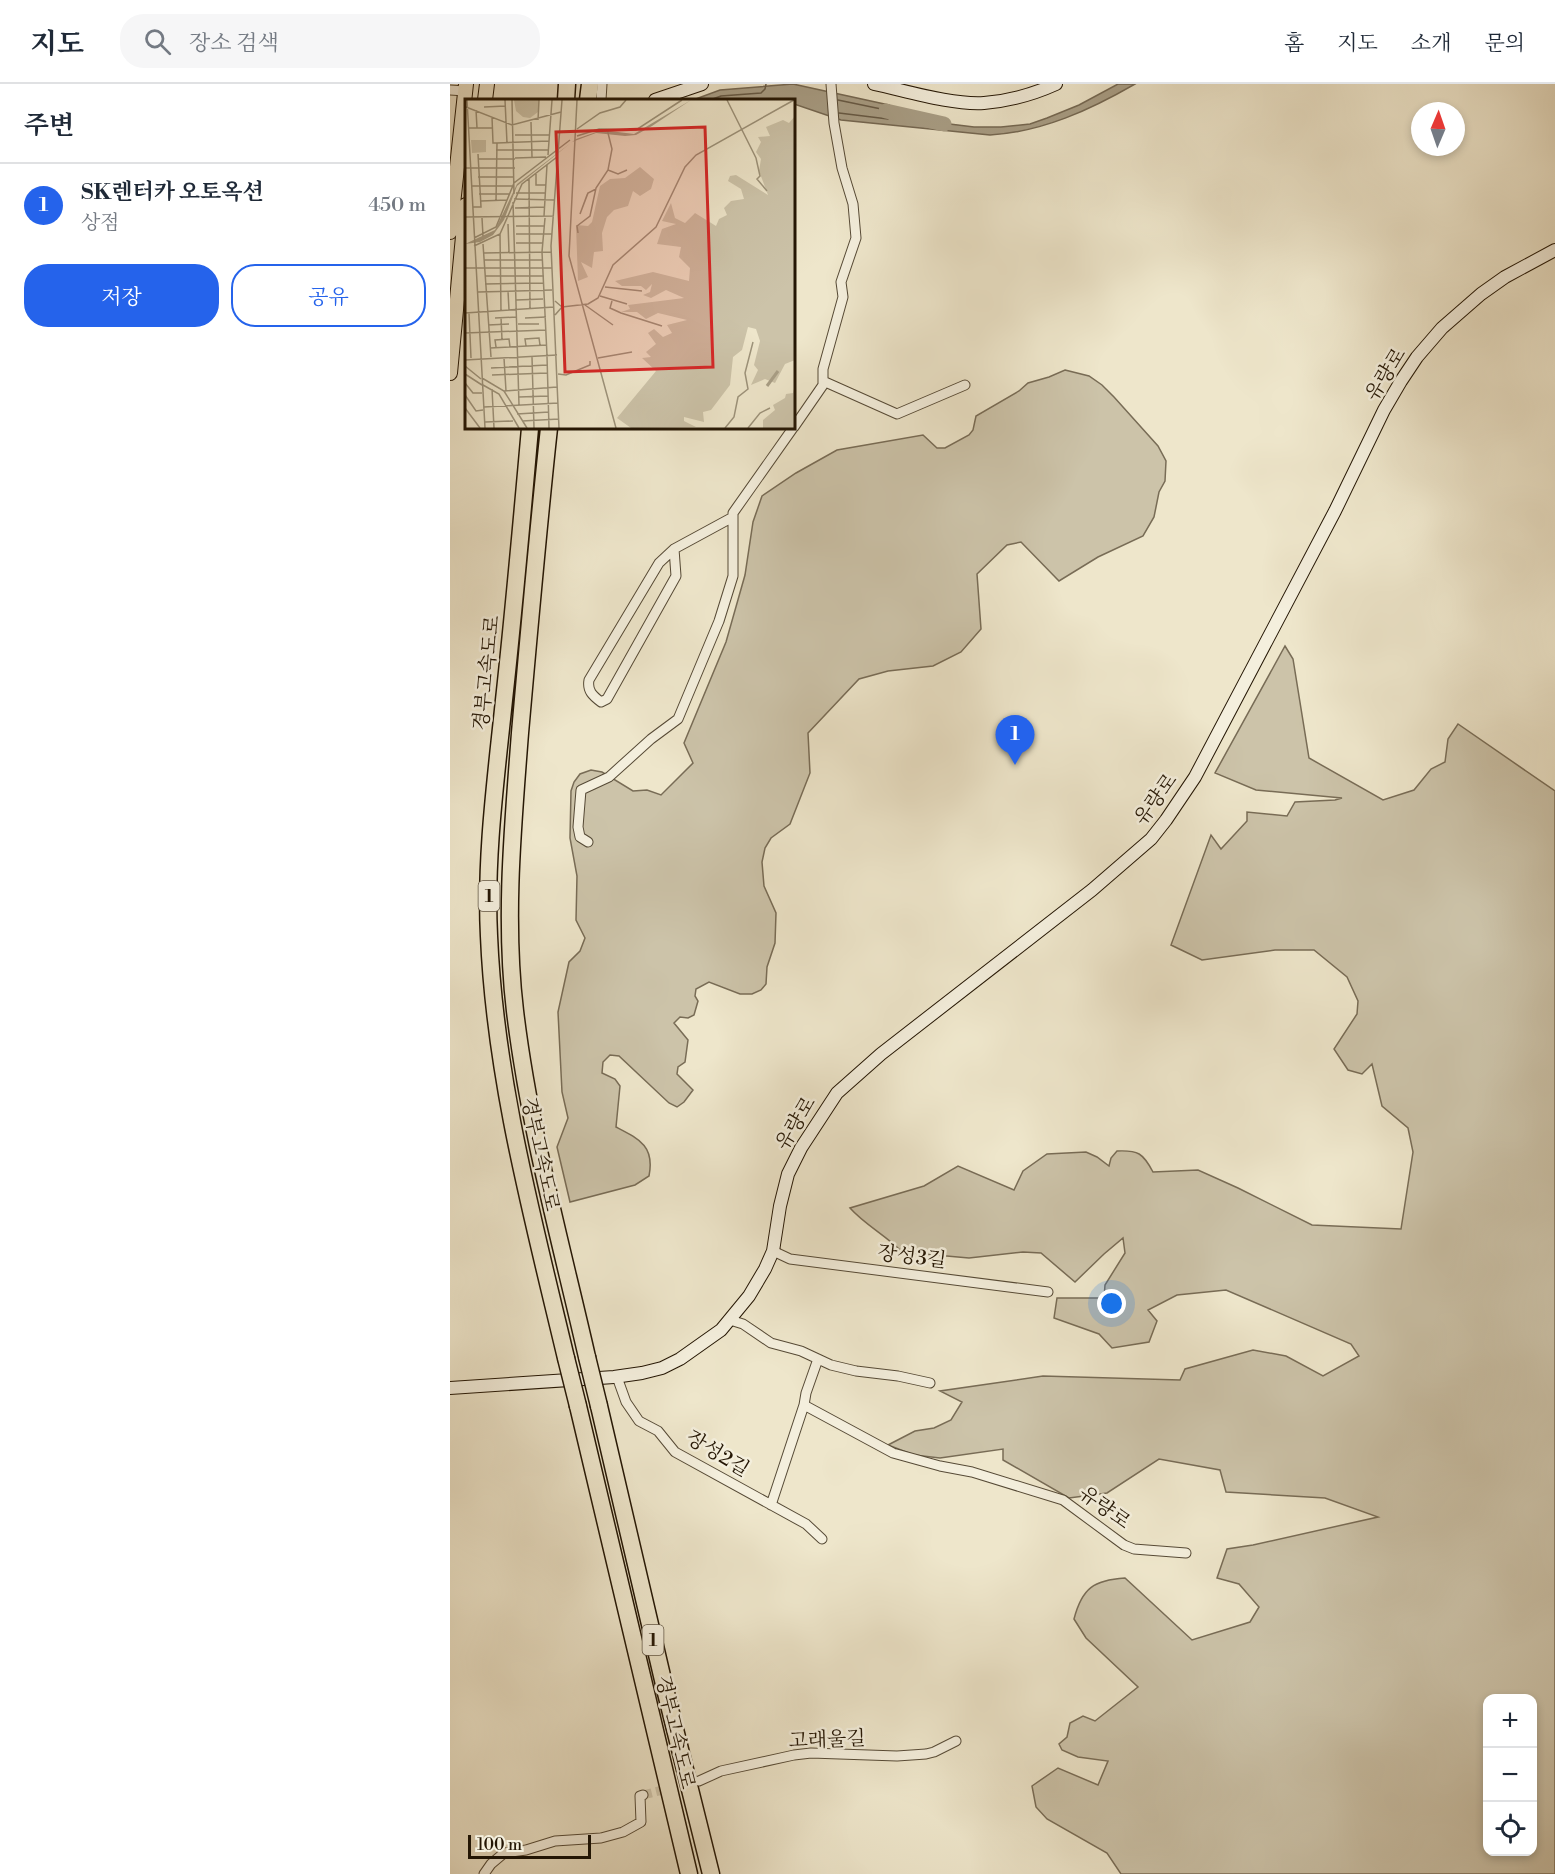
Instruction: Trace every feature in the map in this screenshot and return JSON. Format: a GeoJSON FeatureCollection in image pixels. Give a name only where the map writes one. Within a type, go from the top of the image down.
{"type":"FeatureCollection","features":[{"type":"Feature","properties":{"kind":"highway"},"geometry":{"type":"LineString","coordinates":[[566,99],[567,84]]}},
{"type":"Feature","properties":{"kind":"highway"},"geometry":{"type":"LineString","coordinates":[[588,99],[590,84]]}},
{"type":"Feature","properties":{"kind":"highway","name":"경부고속도로"},"geometry":{"type":"LineString","coordinates":[[530,429],[494,797],[489,934],[493,1004],[502,1066],[528,1198],[689,1874]]}},
{"type":"Feature","properties":{"kind":"highway","name":"경부고속도로"},"geometry":{"type":"LineString","coordinates":[[549,429],[532,587],[515,798],[510,938],[515,1010],[526,1086],[587,1357],[711,1874]]}},
{"type":"Feature","properties":{"kind":"main road"},"geometry":{"type":"LineString","coordinates":[[485,99],[487,84]]}},
{"type":"Feature","properties":{"kind":"main road"},"geometry":{"type":"LineString","coordinates":[[451,217],[465,88]]}},
{"type":"Feature","properties":{"kind":"main road"},"geometry":{"type":"LineString","coordinates":[[450,373],[465,222]]}},
{"type":"Feature","properties":{"kind":"street"},"geometry":{"type":"LineString","coordinates":[[601,99],[602,84]]}},
{"type":"Feature","properties":{"kind":"street"},"geometry":{"type":"LineString","coordinates":[[658,99],[702,84]]}},
{"type":"Feature","properties":{"kind":"street"},"geometry":{"type":"LineString","coordinates":[[795,424],[823,385],[823,369],[843,297],[841,282],[856,238],[853,204],[842,168],[834,122],[831,84]]}},
{"type":"Feature","properties":{"kind":"street"},"geometry":{"type":"LineString","coordinates":[[874,84],[943,99],[982,103],[1008,100],[1056,84]]}},
{"type":"Feature","properties":{"kind":"street"},"geometry":{"type":"LineString","coordinates":[[450,90],[465,88]]}},
{"type":"Feature","properties":{"kind":"street"},"geometry":{"type":"LineString","coordinates":[[451,217],[465,199]]}},
{"type":"Feature","properties":{"kind":"street","name":"유량로"},"geometry":{"type":"LineString","coordinates":[[450,1388],[617,1377],[662,1368],[680,1359],[721,1330],[749,1296],[765,1269],[773,1251],[788,1174],[807,1138],[837,1093],[881,1054],[1092,890],[1151,839],[1195,777],[1335,511],[1384,410],[1417,357],[1442,328],[1480,294],[1505,277],[1555,250]]}},
{"type":"Feature","properties":{"kind":"street"},"geometry":{"type":"LineString","coordinates":[[823,381],[897,414],[965,385]]}},
{"type":"Feature","properties":{"kind":"street"},"geometry":{"type":"LineString","coordinates":[[588,842],[580,837],[578,827],[581,790],[609,777],[651,739],[678,719],[719,621],[733,576],[733,513],[792,429]]}},
{"type":"Feature","properties":{"kind":"street"},"geometry":{"type":"LineString","coordinates":[[674,549],[676,576],[608,699],[601,702],[592,696],[588,687],[589,680],[659,563],[674,549],[733,517]]}},
{"type":"Feature","properties":{"kind":"street","name":"장성3길"},"geometry":{"type":"LineString","coordinates":[[773,1251],[790,1259],[1048,1292]]}},
{"type":"Feature","properties":{"kind":"street"},"geometry":{"type":"LineString","coordinates":[[730,1320],[743,1324],[771,1343],[801,1351],[831,1365],[930,1383]]}},
{"type":"Feature","properties":{"kind":"street"},"geometry":{"type":"LineString","coordinates":[[771,1505],[818,1359]]}},
{"type":"Feature","properties":{"kind":"street","name":"장성2길"},"geometry":{"type":"LineString","coordinates":[[617,1377],[626,1402],[639,1421],[658,1431],[675,1452],[806,1524],[822,1539]]}},
{"type":"Feature","properties":{"kind":"street","name":"유량로"},"geometry":{"type":"LineString","coordinates":[[804,1405],[893,1453],[972,1472],[1063,1500],[1124,1545],[1134,1549],[1186,1553]]}},
{"type":"Feature","properties":{"kind":"street","name":"고래울길"},"geometry":{"type":"LineString","coordinates":[[699,1781],[721,1771],[794,1755],[811,1753],[917,1755],[934,1752],[957,1741]]}},
{"type":"Feature","properties":{"kind":"street"},"geometry":{"type":"LineString","coordinates":[[484,1874],[491,1864],[504,1853],[526,1850],[555,1841],[601,1838],[623,1832],[641,1822],[640,1796],[643,1795]]}},
{"type":"Feature","properties":{"kind":"shaded area"},"geometry":{"type":"Polygon","coordinates":[[[1065,370],[1089,376],[1102,385],[1158,446],[1166,461],[1165,481],[1159,492],[1154,517],[1143,536],[1098,557],[1059,581],[1021,542],[1007,545],[977,574],[981,629],[961,652],[933,666],[888,671],[859,679],[808,733],[810,773],[790,824],[771,838],[765,848],[762,862],[764,886],[776,913],[775,943],[767,967],[766,984],[761,990],[752,994],[740,994],[709,982],[696,989],[695,996],[698,1001],[694,1015],[688,1018],[680,1017],[674,1023],[688,1040],[685,1062],[678,1067],[677,1074],[693,1090],[677,1107],[669,1103],[619,1056],[610,1055],[603,1062],[602,1073],[615,1079],[620,1086],[616,1127],[638,1140],[647,1150],[650,1157],[649,1176],[635,1185],[570,1202],[557,1147],[568,1118],[562,1092],[558,1012],[569,962],[580,951],[585,938],[576,920],[577,876],[570,838],[571,791],[574,782],[580,774],[591,770],[602,772],[633,791],[647,790],[661,795],[693,763],[684,743],[726,642],[745,575],[753,522],[762,496],[796,473],[837,450],[923,435],[937,448],[945,448],[969,435],[973,430],[976,416],[1019,391],[1028,383],[1065,370]]]}},
{"type":"Feature","properties":{"kind":"shaded area"},"geometry":{"type":"Polygon","coordinates":[[[1285,646],[1293,659],[1309,758],[1383,800],[1414,790],[1431,769],[1445,762],[1448,739],[1458,724],[1555,791],[1555,1874],[1121,1874],[1107,1853],[1047,1819],[1036,1807],[1032,1786],[1058,1768],[1098,1785],[1108,1761],[1078,1757],[1062,1750],[1059,1744],[1067,1737],[1070,1723],[1083,1716],[1095,1721],[1138,1687],[1086,1638],[1074,1619],[1085,1593],[1105,1581],[1125,1578],[1192,1640],[1250,1622],[1259,1607],[1239,1584],[1217,1578],[1227,1549],[1378,1517],[1325,1498],[1226,1492],[1220,1470],[1159,1459],[1107,1493],[1069,1498],[1003,1460],[1003,1449],[940,1458],[914,1455],[888,1445],[915,1431],[934,1428],[951,1420],[962,1402],[940,1391],[1043,1376],[1180,1380],[1185,1369],[1253,1350],[1286,1356],[1323,1376],[1359,1356],[1351,1344],[1226,1290],[1177,1295],[1148,1310],[1157,1321],[1149,1342],[1112,1348],[1099,1334],[1054,1318],[1057,1298],[1104,1298],[1105,1285],[1125,1253],[1123,1238],[1075,1282],[1041,1253],[1023,1252],[969,1258],[902,1252],[850,1208],[924,1186],[958,1166],[1014,1190],[1023,1171],[1047,1154],[1086,1152],[1109,1166],[1111,1158],[1117,1151],[1124,1151],[1139,1154],[1153,1172],[1198,1170],[1312,1225],[1401,1229],[1413,1152],[1408,1128],[1382,1106],[1372,1064],[1362,1074],[1348,1070],[1334,1049],[1357,1014],[1358,1001],[1347,977],[1314,950],[1275,950],[1202,960],[1171,945],[1211,835],[1221,849],[1247,821],[1247,812],[1287,816],[1295,802],[1342,798],[1256,790],[1215,773],[1285,646]]]}},
{"type":"Feature","properties":{"kind":"water"},"geometry":{"type":"Polygon","coordinates":[[[793,84],[889,105],[909,119],[974,127],[1001,127],[1030,124],[1079,105],[1118,84],[1135,84],[1101,103],[1065,118],[1028,129],[990,135],[841,120],[795,104],[795,99],[696,99],[720,90],[793,84]]]}},
{"type":"Feature","properties":{"kind":"waterway"},"geometry":{"type":"LineString","coordinates":[[886,111],[944,124]]}},
{"type":"Feature","properties":{"kind":"tunnel"},"geometry":{"type":"LineString","coordinates":[[643,1795],[691,1783]]}},
{"type":"Feature","properties":{"kind":"place","name":"SK렌터카 오토옥션"},"geometry":{"type":"Point","coordinates":[1015,765]}}]}
